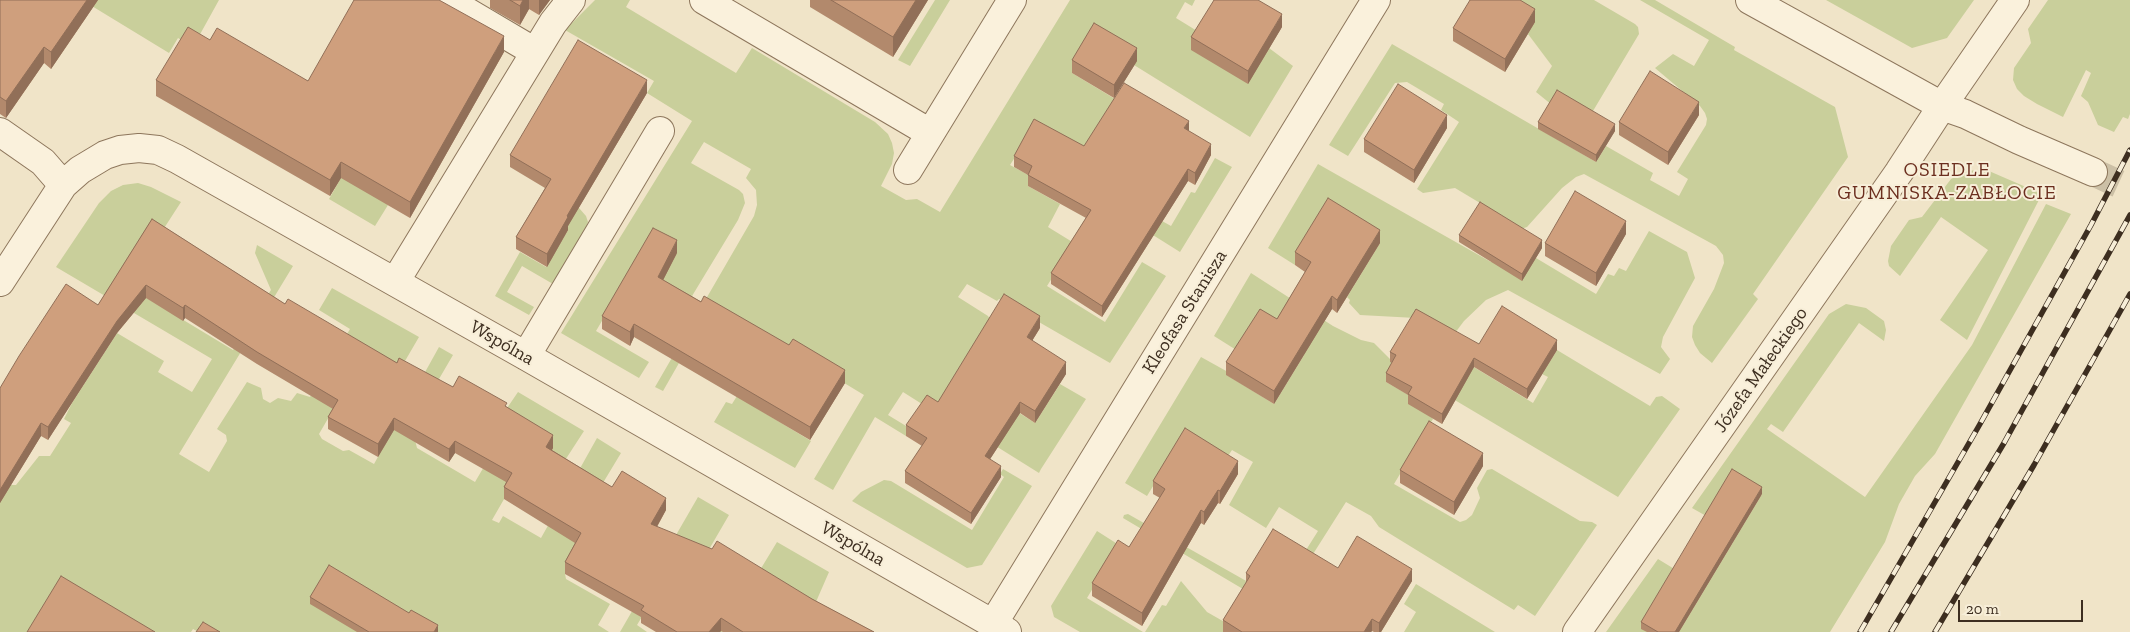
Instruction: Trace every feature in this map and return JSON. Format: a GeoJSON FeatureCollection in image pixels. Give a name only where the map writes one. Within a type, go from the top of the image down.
{"type":"FeatureCollection","features":[{"type":"Feature","properties":{"kind":"street"},"geometry":{"type":"LineString","coordinates":[[447,0],[535,52]]}},
{"type":"Feature","properties":{"kind":"street"},"geometry":{"type":"LineString","coordinates":[[396,282],[535,52],[553,23],[571,0]]}},
{"type":"Feature","properties":{"kind":"street"},"geometry":{"type":"LineString","coordinates":[[704,0],[930,133]]}},
{"type":"Feature","properties":{"kind":"street"},"geometry":{"type":"LineString","coordinates":[[908,170],[1012,0]]}},
{"type":"Feature","properties":{"kind":"street","name":"Kleofasa Stanisza"},"geometry":{"type":"LineString","coordinates":[[1000,628],[1376,0]]}},
{"type":"Feature","properties":{"kind":"street"},"geometry":{"type":"LineString","coordinates":[[1750,0],[1942,106],[2093,172]]}},
{"type":"Feature","properties":{"kind":"street","name":"Józefa Małeckiego"},"geometry":{"type":"LineString","coordinates":[[1577,632],[1899,172],[2015,0]]}},
{"type":"Feature","properties":{"kind":"street"},"geometry":{"type":"LineString","coordinates":[[526,356],[660,131]]}},
{"type":"Feature","properties":{"kind":"street"},"geometry":{"type":"LineString","coordinates":[[0,132],[43,162],[63,185]]}},
{"type":"Feature","properties":{"kind":"street","name":"Wspólna"},"geometry":{"type":"LineString","coordinates":[[0,282],[63,185],[80,170],[105,155],[120,150],[139,148],[158,150],[396,282],[1000,628]]}},
{"type":"Feature","properties":{"kind":"green space"},"geometry":{"type":"Polygon","coordinates":[[[82,0],[219,0],[193,47],[178,38],[169,53],[82,0]]]}},
{"type":"Feature","properties":{"kind":"green space"},"geometry":{"type":"Polygon","coordinates":[[[595,0],[630,0],[626,7],[736,73],[752,48],[875,122],[888,134],[894,153],[892,164],[881,186],[906,200],[917,199],[940,212],[1070,0],[1195,0],[1192,6],[1185,2],[1176,18],[1202,34],[1269,48],[1293,66],[1250,137],[1134,65],[1137,61],[1072,73],[1115,99],[1153,216],[1171,226],[1191,192],[1195,193],[1215,158],[1232,167],[1180,252],[1019,151],[1010,165],[1032,177],[1028,186],[1060,204],[1048,227],[1074,243],[1047,286],[1105,322],[1142,262],[1166,276],[1110,363],[999,299],[997,301],[967,284],[958,297],[990,319],[961,376],[1035,423],[1060,384],[1086,399],[1039,473],[967,428],[944,418],[903,392],[888,415],[911,429],[906,436],[875,417],[833,490],[814,479],[864,395],[793,352],[758,409],[811,441],[795,468],[714,422],[726,402],[732,404],[768,346],[679,363],[663,391],[655,387],[754,216],[757,205],[756,190],[746,178],[751,169],[704,142],[691,163],[743,194],[745,203],[738,220],[686,306],[632,270],[596,331],[649,362],[639,378],[561,333],[692,121],[647,93],[654,81],[565,30],[595,0]]]}},
{"type":"Feature","properties":{"kind":"green space"},"geometry":{"type":"Polygon","coordinates":[[[935,0],[950,0],[910,66],[898,60],[935,0]]]}},
{"type":"Feature","properties":{"kind":"green space"},"geometry":{"type":"Polygon","coordinates":[[[1486,0],[1594,0],[1635,24],[1638,27],[1639,34],[1590,116],[1552,105],[1536,92],[1552,66],[1528,34],[1534,22],[1486,0]]]}},
{"type":"Feature","properties":{"kind":"green space"},"geometry":{"type":"Polygon","coordinates":[[[1640,0],[1655,0],[1735,47],[1734,50],[1835,107],[1848,157],[1753,294],[1758,299],[1712,363],[1700,353],[1695,345],[1692,337],[1693,326],[1714,289],[1724,263],[1723,255],[1716,246],[1584,174],[1576,177],[1562,188],[1527,227],[1515,231],[1536,258],[1596,294],[1608,274],[1614,276],[1619,268],[1626,271],[1649,231],[1687,252],[1695,278],[1663,337],[1661,347],[1670,359],[1660,374],[1508,290],[1486,300],[1464,321],[1452,337],[1416,318],[1360,315],[1349,303],[1350,300],[1347,297],[1380,243],[1328,211],[1295,265],[1268,248],[1318,164],[1491,262],[1515,224],[1455,188],[1423,193],[1417,189],[1459,122],[1441,110],[1444,104],[1407,82],[1395,83],[1348,156],[1329,145],[1392,44],[1596,162],[1606,146],[1653,173],[1650,180],[1679,196],[1688,179],[1677,172],[1706,125],[1707,119],[1700,106],[1655,68],[1673,54],[1694,66],[1709,40],[1640,0]]]}},
{"type":"Feature","properties":{"kind":"green space"},"geometry":{"type":"Polygon","coordinates":[[[1826,0],[1974,0],[1947,38],[1912,48],[1826,0]]]}},
{"type":"Feature","properties":{"kind":"green space"},"geometry":{"type":"Polygon","coordinates":[[[2048,0],[2130,0],[2130,114],[2128,119],[2123,117],[2114,132],[2098,125],[2088,102],[2081,96],[2091,73],[2086,70],[2063,117],[2037,104],[2017,89],[2013,80],[2014,68],[2031,43],[2028,29],[2048,0]]]}},
{"type":"Feature","properties":{"kind":"green space"},"geometry":{"type":"Polygon","coordinates":[[[346,169],[388,205],[375,226],[329,199],[346,169]]]}},
{"type":"Feature","properties":{"kind":"green space"},"geometry":{"type":"Polygon","coordinates":[[[1967,171],[1989,171],[2042,194],[1967,340],[1940,320],[1988,250],[1941,217],[1900,276],[1889,266],[1888,261],[1891,246],[1909,220],[1922,217],[1951,179],[1967,171]]]}},
{"type":"Feature","properties":{"kind":"green space"},"geometry":{"type":"Polygon","coordinates":[[[138,183],[151,187],[181,202],[159,236],[147,298],[233,350],[271,290],[255,253],[257,245],[293,266],[179,454],[209,472],[227,441],[226,435],[217,429],[247,382],[261,388],[263,399],[270,403],[278,398],[291,401],[297,393],[310,397],[350,329],[319,310],[332,288],[419,337],[398,373],[365,355],[319,434],[322,439],[343,451],[349,450],[374,464],[439,347],[453,355],[408,432],[414,436],[417,448],[475,482],[512,419],[503,414],[518,392],[584,431],[560,468],[515,480],[492,520],[499,523],[503,516],[541,538],[597,438],[621,453],[580,521],[587,535],[565,574],[566,579],[610,604],[598,625],[609,632],[199,632],[193,629],[191,632],[0,632],[0,478],[11,485],[16,485],[39,456],[50,456],[71,423],[64,419],[72,403],[117,333],[164,361],[158,372],[192,392],[212,359],[56,267],[99,203],[111,191],[123,185],[138,183]]]}},
{"type":"Feature","properties":{"kind":"green space"},"geometry":{"type":"Polygon","coordinates":[[[2046,204],[2071,214],[1935,454],[1915,476],[1899,504],[1885,542],[1830,632],[1679,632],[1762,494],[1708,517],[1692,508],[1829,314],[1846,304],[1866,308],[1884,321],[1886,330],[1884,341],[1859,323],[1783,432],[1771,424],[1767,429],[1865,497],[1972,345],[2046,204]]]}},
{"type":"Feature","properties":{"kind":"green space"},"geometry":{"type":"Polygon","coordinates":[[[579,208],[586,216],[588,222],[586,228],[553,284],[522,266],[507,292],[534,307],[529,315],[495,296],[520,252],[546,267],[568,230],[539,212],[579,208]]]}},
{"type":"Feature","properties":{"kind":"green space"},"geometry":{"type":"Polygon","coordinates":[[[1251,273],[1333,326],[1361,340],[1374,343],[1396,365],[1386,382],[1412,397],[1433,419],[1394,484],[1460,522],[1472,515],[1480,498],[1477,488],[1487,470],[1492,469],[1580,521],[1592,522],[1597,525],[1535,616],[1518,605],[1514,610],[1379,527],[1371,516],[1346,502],[1308,562],[1301,558],[1318,531],[1279,507],[1266,528],[1229,505],[1253,462],[1232,450],[1226,459],[1185,434],[1147,496],[1125,483],[1201,357],[1228,372],[1227,375],[1274,404],[1304,355],[1241,353],[1214,336],[1251,273]]]}},
{"type":"Feature","properties":{"kind":"green space"},"geometry":{"type":"Polygon","coordinates":[[[1557,350],[1650,406],[1656,397],[1662,396],[1680,409],[1618,497],[1448,396],[1472,366],[1533,403],[1548,377],[1542,374],[1557,350]]]}},
{"type":"Feature","properties":{"kind":"green space"},"geometry":{"type":"Polygon","coordinates":[[[1003,469],[1032,486],[982,565],[967,568],[852,501],[861,492],[884,480],[891,481],[972,530],[1004,477],[1000,474],[1003,469]]]}},
{"type":"Feature","properties":{"kind":"green space"},"geometry":{"type":"Polygon","coordinates":[[[698,497],[729,515],[704,558],[684,547],[637,625],[647,632],[620,632],[698,497]]]}},
{"type":"Feature","properties":{"kind":"green space"},"geometry":{"type":"Polygon","coordinates":[[[1128,514],[1248,582],[1248,592],[1123,518],[1124,515],[1128,514]]]}},
{"type":"Feature","properties":{"kind":"green space"},"geometry":{"type":"Polygon","coordinates":[[[1097,531],[1119,545],[1087,598],[1143,632],[1080,632],[1054,617],[1051,606],[1097,531]]]}},
{"type":"Feature","properties":{"kind":"green space"},"geometry":{"type":"Polygon","coordinates":[[[777,542],[829,572],[812,611],[743,632],[712,632],[757,575],[777,542]]]}},
{"type":"Feature","properties":{"kind":"green space"},"geometry":{"type":"Polygon","coordinates":[[[1658,559],[1676,570],[1647,632],[1606,632],[1658,559]]]}},
{"type":"Feature","properties":{"kind":"green space"},"geometry":{"type":"Polygon","coordinates":[[[1181,581],[1207,612],[1228,624],[1223,632],[1145,632],[1162,605],[1166,606],[1181,581]]]}},
{"type":"Feature","properties":{"kind":"green space"},"geometry":{"type":"Polygon","coordinates":[[[1416,584],[1495,632],[1404,632],[1416,612],[1404,604],[1416,584]]]}},
{"type":"Feature","properties":{"kind":"building"},"geometry":{"type":"Polygon","coordinates":[[[0,0],[87,0],[51,52],[44,47],[6,101],[0,97],[0,0]]]}},
{"type":"Feature","properties":{"kind":"building"},"geometry":{"type":"Polygon","coordinates":[[[354,0],[439,0],[504,36],[410,202],[341,162],[330,180],[156,80],[188,27],[210,40],[217,28],[308,81],[354,0]]]}},
{"type":"Feature","properties":{"kind":"building"},"geometry":{"type":"Polygon","coordinates":[[[510,0],[523,0],[520,6],[510,0]]]}},
{"type":"Feature","properties":{"kind":"building"},"geometry":{"type":"Polygon","coordinates":[[[831,0],[916,0],[893,37],[831,0]]]}},
{"type":"Feature","properties":{"kind":"building"},"geometry":{"type":"Polygon","coordinates":[[[1214,0],[1258,0],[1282,14],[1248,71],[1191,37],[1214,0]]]}},
{"type":"Feature","properties":{"kind":"building"},"geometry":{"type":"Polygon","coordinates":[[[1470,0],[1520,0],[1535,9],[1505,59],[1453,28],[1470,0]]]}},
{"type":"Feature","properties":{"kind":"building"},"geometry":{"type":"Polygon","coordinates":[[[1094,23],[1137,48],[1114,85],[1072,60],[1094,23]]]}},
{"type":"Feature","properties":{"kind":"building"},"geometry":{"type":"Polygon","coordinates":[[[578,40],[647,80],[567,216],[547,254],[516,237],[551,179],[510,155],[578,40]]]}},
{"type":"Feature","properties":{"kind":"building"},"geometry":{"type":"Polygon","coordinates":[[[1650,71],[1699,102],[1668,152],[1619,122],[1650,71]]]}},
{"type":"Feature","properties":{"kind":"building"},"geometry":{"type":"Polygon","coordinates":[[[1124,83],[1189,121],[1184,128],[1211,144],[1195,173],[1188,169],[1102,306],[1051,273],[1091,210],[1028,175],[1032,166],[1014,156],[1034,119],[1084,146],[1124,83]]]}},
{"type":"Feature","properties":{"kind":"building"},"geometry":{"type":"Polygon","coordinates":[[[1398,84],[1447,115],[1414,170],[1364,139],[1398,84]]]}},
{"type":"Feature","properties":{"kind":"building"},"geometry":{"type":"Polygon","coordinates":[[[1557,90],[1615,124],[1596,155],[1538,122],[1557,90]]]}},
{"type":"Feature","properties":{"kind":"building"},"geometry":{"type":"Polygon","coordinates":[[[1575,191],[1626,221],[1596,273],[1545,243],[1575,191]]]}},
{"type":"Feature","properties":{"kind":"building"},"geometry":{"type":"Polygon","coordinates":[[[1328,198],[1380,230],[1337,300],[1332,296],[1274,391],[1226,362],[1260,309],[1277,319],[1311,262],[1295,252],[1328,198]]]}},
{"type":"Feature","properties":{"kind":"building"},"geometry":{"type":"Polygon","coordinates":[[[1480,202],[1542,240],[1522,274],[1459,235],[1480,202]]]}},
{"type":"Feature","properties":{"kind":"building"},"geometry":{"type":"Polygon","coordinates":[[[152,219],[285,304],[288,299],[397,363],[399,358],[453,387],[459,376],[507,403],[505,406],[553,435],[546,447],[612,487],[622,471],[666,498],[651,524],[712,549],[717,541],[812,599],[874,632],[743,632],[721,618],[709,632],[677,632],[641,610],[644,606],[565,562],[581,533],[504,487],[512,473],[455,441],[449,449],[394,418],[378,444],[328,417],[338,400],[257,352],[185,305],[183,308],[146,285],[117,321],[48,427],[41,423],[0,490],[0,388],[66,284],[98,305],[152,219]]]}},
{"type":"Feature","properties":{"kind":"building"},"geometry":{"type":"Polygon","coordinates":[[[653,228],[677,240],[658,277],[701,302],[704,296],[789,345],[793,339],[845,370],[810,427],[634,324],[630,332],[602,316],[653,228]]]}},
{"type":"Feature","properties":{"kind":"building"},"geometry":{"type":"Polygon","coordinates":[[[1004,294],[1040,316],[1027,337],[1066,362],[1035,411],[1020,402],[985,456],[1001,466],[971,513],[905,471],[927,438],[906,425],[927,395],[938,402],[1004,294]]]}},
{"type":"Feature","properties":{"kind":"building"},"geometry":{"type":"Polygon","coordinates":[[[1502,306],[1557,340],[1527,389],[1474,358],[1442,414],[1408,394],[1412,387],[1386,373],[1396,355],[1390,352],[1416,309],[1479,344],[1502,306]]]}},
{"type":"Feature","properties":{"kind":"building"},"geometry":{"type":"Polygon","coordinates":[[[1429,421],[1483,453],[1454,502],[1400,470],[1429,421]]]}},
{"type":"Feature","properties":{"kind":"building"},"geometry":{"type":"Polygon","coordinates":[[[1185,428],[1238,461],[1220,491],[1218,490],[1204,512],[1201,510],[1142,613],[1092,583],[1118,540],[1129,547],[1165,489],[1153,481],[1185,428]]]}},
{"type":"Feature","properties":{"kind":"building"},"geometry":{"type":"Polygon","coordinates":[[[1732,469],[1762,487],[1675,632],[1658,632],[1641,622],[1732,469]]]}},
{"type":"Feature","properties":{"kind":"building"},"geometry":{"type":"Polygon","coordinates":[[[1273,529],[1338,568],[1357,536],[1412,569],[1379,623],[1372,619],[1364,632],[1242,632],[1223,620],[1250,576],[1246,573],[1273,529]]]}},
{"type":"Feature","properties":{"kind":"building"},"geometry":{"type":"Polygon","coordinates":[[[329,565],[409,613],[411,610],[438,625],[434,632],[369,632],[310,597],[329,565]]]}},
{"type":"Feature","properties":{"kind":"building"},"geometry":{"type":"Polygon","coordinates":[[[61,576],[155,632],[27,632],[61,576]]]}},
{"type":"Feature","properties":{"kind":"building"},"geometry":{"type":"Polygon","coordinates":[[[203,622],[220,632],[196,632],[203,622]]]}},
{"type":"Feature","properties":{"kind":"tunnel"},"geometry":{"type":"LineString","coordinates":[[2093,172],[2130,189]]}},
{"type":"Feature","properties":{"kind":"railway"},"geometry":{"type":"LineString","coordinates":[[1860,632],[1980,424],[2091,225],[2130,150]]}},
{"type":"Feature","properties":{"kind":"railway"},"geometry":{"type":"LineString","coordinates":[[1891,632],[2004,443],[2130,215]]}},
{"type":"Feature","properties":{"kind":"railway"},"geometry":{"type":"LineString","coordinates":[[1935,632],[2034,465],[2130,294]]}},
{"type":"Feature","properties":{"kind":"district","name":"OSIEDLE GUMNISKA-ZABŁOCIE"},"geometry":{"type":"Point","coordinates":[1947,182]}}]}
